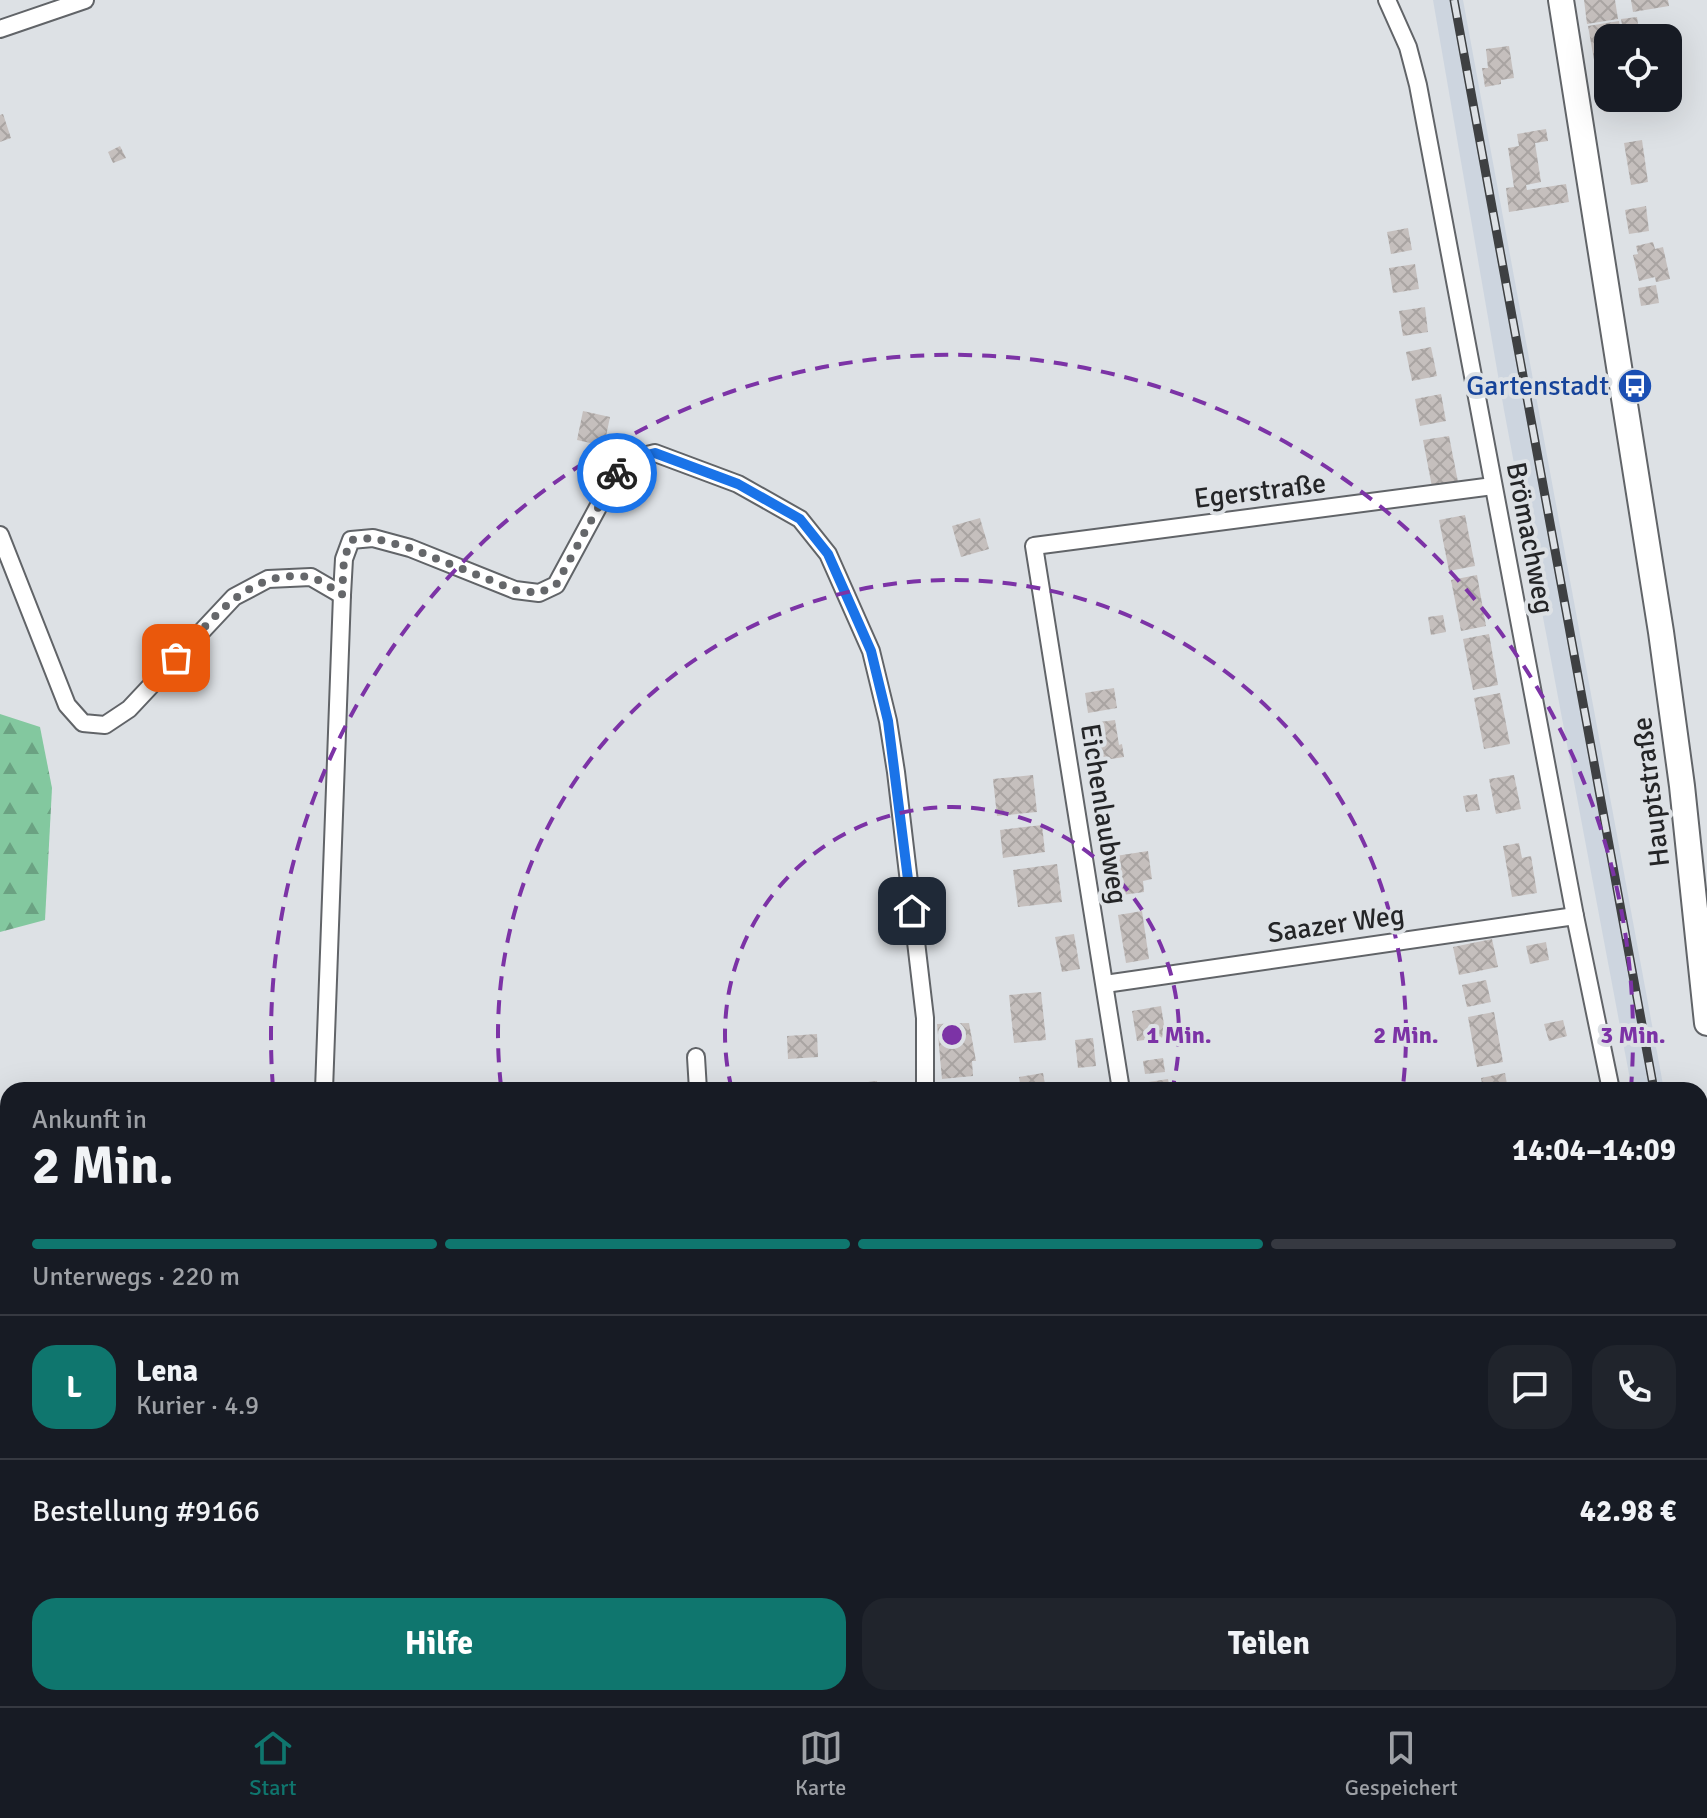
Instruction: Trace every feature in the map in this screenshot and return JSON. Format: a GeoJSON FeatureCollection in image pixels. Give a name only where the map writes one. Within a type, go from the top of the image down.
{"type":"FeatureCollection","features":[{"type":"Feature","properties":{"kind":"street"},"geometry":{"type":"LineString","coordinates":[[0,29],[85,0]]}},
{"type":"Feature","properties":{"kind":"street","name":"Brömachweg"},"geometry":{"type":"LineString","coordinates":[[1387,0],[1401,28],[1418,85],[1575,916],[1609,1082]]}},
{"type":"Feature","properties":{"kind":"street","name":"Hauptstraße"},"geometry":{"type":"LineString","coordinates":[[1561,0],[1613,317],[1682,786],[1707,1023]]}},
{"type":"Feature","properties":{"kind":"street"},"geometry":{"type":"LineString","coordinates":[[324,1082],[342,595],[344,559],[351,540],[373,538],[410,548],[515,590],[539,593],[556,585],[623,461],[655,453],[738,484],[800,519],[828,554],[849,598],[871,651],[888,721],[925,1018],[925,1082]]}},
{"type":"Feature","properties":{"kind":"street","name":"Egerstraße"},"geometry":{"type":"LineString","coordinates":[[1034,546],[1493,486]]}},
{"type":"Feature","properties":{"kind":"street"},"geometry":{"type":"LineString","coordinates":[[0,535],[67,705],[83,723],[105,725],[129,709],[234,597],[268,579],[311,577],[342,595]]}},
{"type":"Feature","properties":{"kind":"street","name":"Eichenlaubweg"},"geometry":{"type":"LineString","coordinates":[[1034,546],[1120,1082]]}},
{"type":"Feature","properties":{"kind":"street","name":"Saazer Weg"},"geometry":{"type":"LineString","coordinates":[[1105,984],[1575,916]]}},
{"type":"Feature","properties":{"kind":"street"},"geometry":{"type":"LineString","coordinates":[[696,1057],[698,1082]]}},
{"type":"Feature","properties":{"kind":"shaded area"},"geometry":{"type":"Polygon","coordinates":[[[1433,0],[1463,0],[1663,1082],[1630,1082],[1504,410],[1433,0]]]}},
{"type":"Feature","properties":{"kind":"green space"},"geometry":{"type":"Polygon","coordinates":[[[0,714],[40,727],[52,788],[45,920],[0,932],[0,714]]]}},
{"type":"Feature","properties":{"kind":"building"},"geometry":{"type":"Polygon","coordinates":[[[1584,0],[1615,0],[1618,19],[1587,24],[1584,0]]]}},
{"type":"Feature","properties":{"kind":"building"},"geometry":{"type":"Polygon","coordinates":[[[1631,0],[1668,0],[1669,6],[1633,12],[1631,0]]]}},
{"type":"Feature","properties":{"kind":"building"},"geometry":{"type":"Polygon","coordinates":[[[1637,17],[1638,24],[1622,24],[1621,19],[1637,17]]]}},
{"type":"Feature","properties":{"kind":"building"},"geometry":{"type":"Polygon","coordinates":[[[1594,25],[1594,60],[1588,26],[1594,25]]]}},
{"type":"Feature","properties":{"kind":"building"},"geometry":{"type":"Polygon","coordinates":[[[1509,46],[1514,78],[1485,87],[1482,68],[1488,68],[1486,49],[1509,46]]]}},
{"type":"Feature","properties":{"kind":"building"},"geometry":{"type":"Polygon","coordinates":[[[3,114],[11,138],[0,142],[0,115],[3,114]]]}},
{"type":"Feature","properties":{"kind":"building"},"geometry":{"type":"Polygon","coordinates":[[[1546,129],[1548,141],[1535,143],[1541,182],[1526,185],[1527,190],[1566,184],[1569,202],[1509,212],[1506,188],[1514,187],[1508,148],[1519,146],[1517,134],[1546,129]]]}},
{"type":"Feature","properties":{"kind":"building"},"geometry":{"type":"Polygon","coordinates":[[[1642,140],[1648,182],[1631,185],[1624,143],[1642,140]]]}},
{"type":"Feature","properties":{"kind":"building"},"geometry":{"type":"Polygon","coordinates":[[[120,146],[126,158],[113,163],[108,152],[120,146]]]}},
{"type":"Feature","properties":{"kind":"building"},"geometry":{"type":"Polygon","coordinates":[[[1646,206],[1649,231],[1629,234],[1625,210],[1646,206]]]}},
{"type":"Feature","properties":{"kind":"building"},"geometry":{"type":"Polygon","coordinates":[[[1408,228],[1412,250],[1391,254],[1387,232],[1408,228]]]}},
{"type":"Feature","properties":{"kind":"building"},"geometry":{"type":"Polygon","coordinates":[[[1653,242],[1655,249],[1663,247],[1670,279],[1656,282],[1655,277],[1639,281],[1633,255],[1638,254],[1636,246],[1653,242]]]}},
{"type":"Feature","properties":{"kind":"building"},"geometry":{"type":"Polygon","coordinates":[[[1415,264],[1419,289],[1393,293],[1389,268],[1415,264]]]}},
{"type":"Feature","properties":{"kind":"building"},"geometry":{"type":"Polygon","coordinates":[[[1656,285],[1659,303],[1641,306],[1638,288],[1656,285]]]}},
{"type":"Feature","properties":{"kind":"building"},"geometry":{"type":"Polygon","coordinates":[[[1425,307],[1428,332],[1403,336],[1399,311],[1425,307]]]}},
{"type":"Feature","properties":{"kind":"building"},"geometry":{"type":"Polygon","coordinates":[[[1431,347],[1437,376],[1412,381],[1406,352],[1431,347]]]}},
{"type":"Feature","properties":{"kind":"building"},"geometry":{"type":"Polygon","coordinates":[[[1441,394],[1446,421],[1420,426],[1415,399],[1441,394]]]}},
{"type":"Feature","properties":{"kind":"building"},"geometry":{"type":"Polygon","coordinates":[[[583,411],[610,417],[604,446],[577,440],[583,411]]]}},
{"type":"Feature","properties":{"kind":"building"},"geometry":{"type":"Polygon","coordinates":[[[1449,436],[1459,487],[1433,492],[1423,440],[1449,436]]]}},
{"type":"Feature","properties":{"kind":"building"},"geometry":{"type":"Polygon","coordinates":[[[1465,515],[1475,566],[1449,571],[1439,520],[1465,515]]]}},
{"type":"Feature","properties":{"kind":"building"},"geometry":{"type":"Polygon","coordinates":[[[980,518],[989,549],[961,557],[952,526],[980,518]]]}},
{"type":"Feature","properties":{"kind":"building"},"geometry":{"type":"Polygon","coordinates":[[[1477,575],[1486,626],[1461,631],[1451,580],[1477,575]]]}},
{"type":"Feature","properties":{"kind":"building"},"geometry":{"type":"Polygon","coordinates":[[[1443,615],[1446,632],[1431,635],[1428,617],[1443,615]]]}},
{"type":"Feature","properties":{"kind":"building"},"geometry":{"type":"Polygon","coordinates":[[[1489,634],[1498,685],[1473,690],[1463,639],[1489,634]]]}},
{"type":"Feature","properties":{"kind":"building"},"geometry":{"type":"Polygon","coordinates":[[[1114,688],[1117,708],[1088,713],[1085,693],[1114,688]]]}},
{"type":"Feature","properties":{"kind":"building"},"geometry":{"type":"Polygon","coordinates":[[[1500,693],[1510,744],[1484,749],[1474,698],[1500,693]]]}},
{"type":"Feature","properties":{"kind":"building"},"geometry":{"type":"Polygon","coordinates":[[[1115,720],[1124,757],[1098,761],[1092,723],[1115,720]]]}},
{"type":"Feature","properties":{"kind":"building"},"geometry":{"type":"Polygon","coordinates":[[[1033,775],[1037,812],[997,816],[993,779],[1033,775]]]}},
{"type":"Feature","properties":{"kind":"building"},"geometry":{"type":"Polygon","coordinates":[[[1514,775],[1521,809],[1496,814],[1489,779],[1514,775]]]}},
{"type":"Feature","properties":{"kind":"building"},"geometry":{"type":"Polygon","coordinates":[[[1477,794],[1480,810],[1466,812],[1463,796],[1477,794]]]}},
{"type":"Feature","properties":{"kind":"building"},"geometry":{"type":"Polygon","coordinates":[[[1042,825],[1045,852],[1003,858],[1000,830],[1042,825]]]}},
{"type":"Feature","properties":{"kind":"building"},"geometry":{"type":"Polygon","coordinates":[[[1519,843],[1522,858],[1531,856],[1537,893],[1512,897],[1503,846],[1519,843]]]}},
{"type":"Feature","properties":{"kind":"building"},"geometry":{"type":"Polygon","coordinates":[[[1148,851],[1152,879],[1143,881],[1144,892],[1115,896],[1109,857],[1148,851]]]}},
{"type":"Feature","properties":{"kind":"building"},"geometry":{"type":"Polygon","coordinates":[[[1057,864],[1062,902],[1018,907],[1013,870],[1057,864]]]}},
{"type":"Feature","properties":{"kind":"building"},"geometry":{"type":"Polygon","coordinates":[[[1142,911],[1149,959],[1126,963],[1118,915],[1142,911]]]}},
{"type":"Feature","properties":{"kind":"building"},"geometry":{"type":"Polygon","coordinates":[[[1074,934],[1080,969],[1062,972],[1055,937],[1074,934]]]}},
{"type":"Feature","properties":{"kind":"building"},"geometry":{"type":"Polygon","coordinates":[[[1492,939],[1498,967],[1459,975],[1453,947],[1492,939]]]}},
{"type":"Feature","properties":{"kind":"building"},"geometry":{"type":"Polygon","coordinates":[[[1546,942],[1549,960],[1530,964],[1526,946],[1546,942]]]}},
{"type":"Feature","properties":{"kind":"building"},"geometry":{"type":"Polygon","coordinates":[[[1486,980],[1491,1002],[1467,1007],[1462,985],[1486,980]]]}},
{"type":"Feature","properties":{"kind":"building"},"geometry":{"type":"Polygon","coordinates":[[[1041,992],[1046,1040],[1014,1043],[1009,995],[1041,992]]]}},
{"type":"Feature","properties":{"kind":"building"},"geometry":{"type":"Polygon","coordinates":[[[1161,1006],[1166,1037],[1137,1041],[1132,1011],[1161,1006]]]}},
{"type":"Feature","properties":{"kind":"building"},"geometry":{"type":"Polygon","coordinates":[[[1494,1012],[1503,1062],[1477,1067],[1468,1017],[1494,1012]]]}},
{"type":"Feature","properties":{"kind":"building"},"geometry":{"type":"Polygon","coordinates":[[[1563,1020],[1567,1036],[1549,1041],[1544,1024],[1563,1020]]]}},
{"type":"Feature","properties":{"kind":"building"},"geometry":{"type":"Polygon","coordinates":[[[969,1023],[976,1061],[972,1061],[973,1076],[942,1079],[937,1024],[969,1023]]]}},
{"type":"Feature","properties":{"kind":"building"},"geometry":{"type":"Polygon","coordinates":[[[817,1034],[818,1057],[788,1059],[787,1036],[817,1034]]]}},
{"type":"Feature","properties":{"kind":"building"},"geometry":{"type":"Polygon","coordinates":[[[1093,1038],[1096,1066],[1078,1068],[1075,1040],[1093,1038]]]}},
{"type":"Feature","properties":{"kind":"building"},"geometry":{"type":"Polygon","coordinates":[[[1163,1058],[1165,1072],[1145,1074],[1143,1061],[1163,1058]]]}},
{"type":"Feature","properties":{"kind":"building"},"geometry":{"type":"Polygon","coordinates":[[[1043,1073],[1045,1082],[1020,1082],[1019,1077],[1043,1073]]]}},
{"type":"Feature","properties":{"kind":"building"},"geometry":{"type":"Polygon","coordinates":[[[1505,1073],[1507,1082],[1482,1082],[1481,1078],[1505,1073]]]}},
{"type":"Feature","properties":{"kind":"railway"},"geometry":{"type":"LineString","coordinates":[[1454,0],[1653,1082]]}},
{"type":"Feature","properties":{"kind":"way so far"},"geometry":{"type":"LineString","coordinates":[[176,658],[234,597],[268,579],[311,577],[342,595],[344,559],[351,540],[373,538],[410,548],[515,590],[539,593],[556,585],[617,473]]}},
{"type":"Feature","properties":{"kind":"place","name":"Gartenstadt"},"geometry":{"type":"Point","coordinates":[1635,386]}},
{"type":"Feature","properties":{"kind":"route"},"geometry":{"type":"LineString","coordinates":[[617,473],[623,461],[655,453],[738,484],[800,519],[828,554],[871,651],[888,721],[912,911]]}}]}
